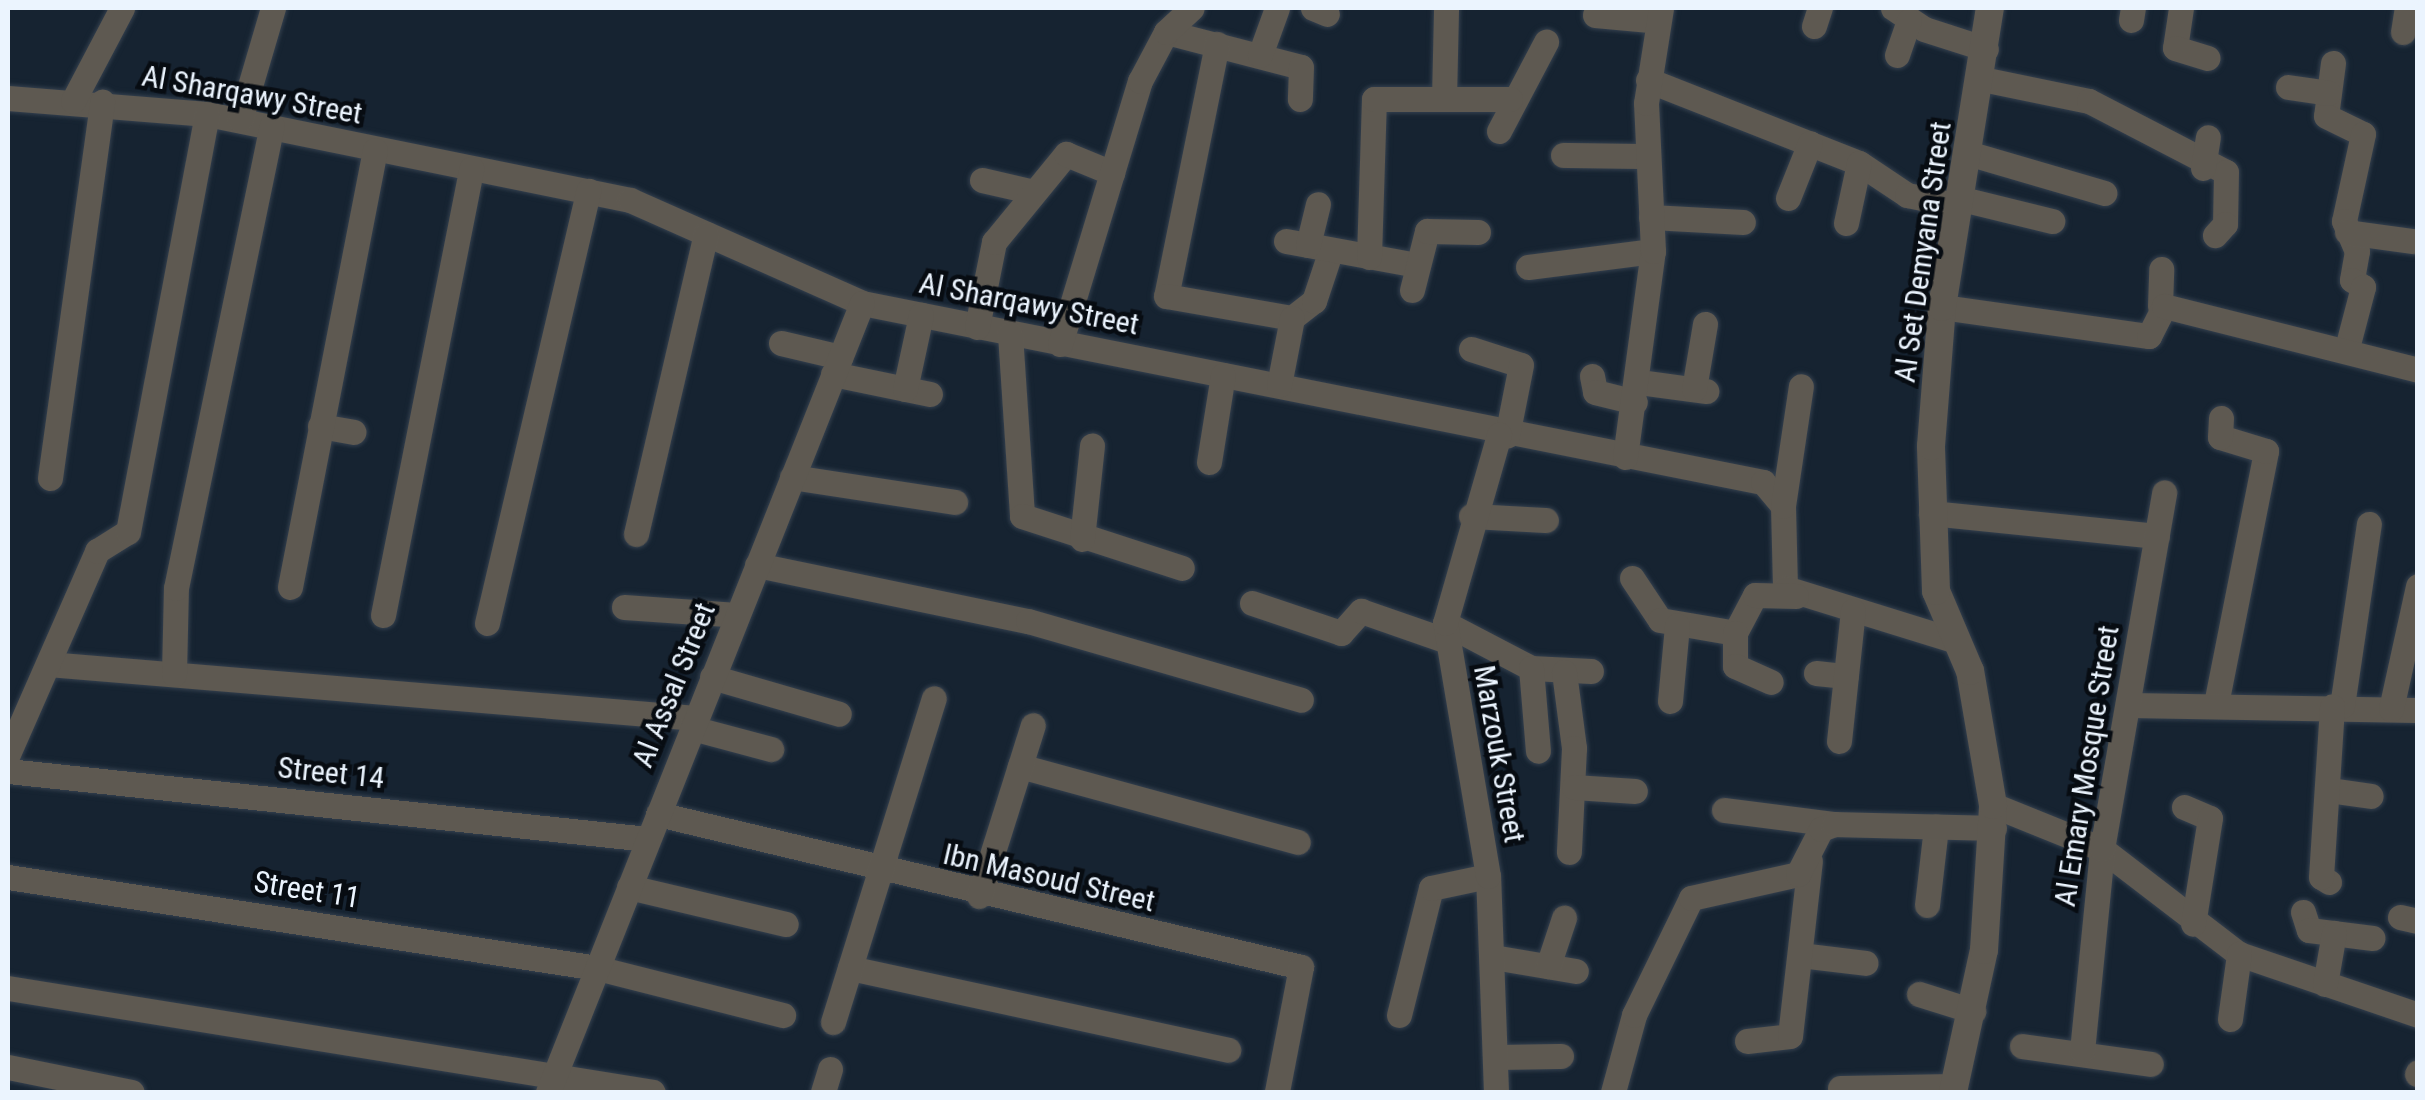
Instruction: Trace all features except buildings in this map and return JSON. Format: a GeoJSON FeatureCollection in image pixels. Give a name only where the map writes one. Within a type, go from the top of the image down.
{"type":"FeatureCollection","features":[{"type":"Feature","properties":{"kind":"street"},"geometry":{"type":"LineString","coordinates":[[73,101],[122,8]]}},
{"type":"Feature","properties":{"kind":"street"},"geometry":{"type":"LineString","coordinates":[[240,120],[273,8]]}},
{"type":"Feature","properties":{"kind":"street"},"geometry":{"type":"LineString","coordinates":[[1060,344],[1112,173],[1166,32],[1192,8]]}},
{"type":"Feature","properties":{"kind":"street"},"geometry":{"type":"LineString","coordinates":[[1260,54],[1277,8]]}},
{"type":"Feature","properties":{"kind":"street"},"geometry":{"type":"LineString","coordinates":[[1444,99],[1446,8]]}},
{"type":"Feature","properties":{"kind":"street","name":"Al Set Demyana Street"},"geometry":{"type":"LineString","coordinates":[[1954,1089],[1973,1011],[1994,817],[1978,703],[1936,591],[1931,513],[1942,308],[1971,154],[1990,8]]}},
{"type":"Feature","properties":{"kind":"street"},"geometry":{"type":"LineString","coordinates":[[2181,8],[2175,48],[2207,58]]}},
{"type":"Feature","properties":{"kind":"street"},"geometry":{"type":"LineString","coordinates":[[1595,15],[1660,14],[1648,80],[1646,156],[1653,251],[1637,392],[1624,457]]}},
{"type":"Feature","properties":{"kind":"street"},"geometry":{"type":"LineString","coordinates":[[1897,56],[1901,14],[1986,50]]}},
{"type":"Feature","properties":{"kind":"street"},"geometry":{"type":"LineString","coordinates":[[1166,32],[1301,66],[1300,99]]}},
{"type":"Feature","properties":{"kind":"street"},"geometry":{"type":"LineString","coordinates":[[1499,130],[1510,99],[1546,42]]}},
{"type":"Feature","properties":{"kind":"street"},"geometry":{"type":"LineString","coordinates":[[1217,44],[1166,296],[1292,318]]}},
{"type":"Feature","properties":{"kind":"street"},"geometry":{"type":"LineString","coordinates":[[2333,62],[2330,120],[2359,124],[2363,134],[2347,232],[2357,250],[2352,280],[2363,287],[2347,348]]}},
{"type":"Feature","properties":{"kind":"street"},"geometry":{"type":"LineString","coordinates":[[1648,80],[1859,163],[1907,195],[2052,220]]}},
{"type":"Feature","properties":{"kind":"street"},"geometry":{"type":"LineString","coordinates":[[1982,80],[2066,92],[2134,113],[2203,168],[2229,178],[2215,235]]}},
{"type":"Feature","properties":{"kind":"street"},"geometry":{"type":"LineString","coordinates":[[2288,87],[2329,93]]}},
{"type":"Feature","properties":{"kind":"street","name":"Al Sharqawy Street"},"geometry":{"type":"LineString","coordinates":[[8,98],[102,102],[207,114],[588,191],[706,234],[862,302],[1278,385],[1503,436],[1763,482],[1783,506]]}},
{"type":"Feature","properties":{"kind":"street"},"geometry":{"type":"LineString","coordinates":[[1370,256],[1370,103],[1510,99]]}},
{"type":"Feature","properties":{"kind":"street"},"geometry":{"type":"LineString","coordinates":[[50,478],[102,102]]}},
{"type":"Feature","properties":{"kind":"street"},"geometry":{"type":"LineString","coordinates":[[8,754],[97,551],[128,532],[207,114]]}},
{"type":"Feature","properties":{"kind":"street"},"geometry":{"type":"LineString","coordinates":[[174,674],[178,574],[272,126]]}},
{"type":"Feature","properties":{"kind":"street"},"geometry":{"type":"LineString","coordinates":[[2203,168],[2208,137]]}},
{"type":"Feature","properties":{"kind":"street"},"geometry":{"type":"LineString","coordinates":[[1788,198],[1810,143]]}},
{"type":"Feature","properties":{"kind":"street"},"geometry":{"type":"LineString","coordinates":[[290,587],[375,150]]}},
{"type":"Feature","properties":{"kind":"street"},"geometry":{"type":"LineString","coordinates":[[977,327],[994,242],[1069,151],[1112,173]]}},
{"type":"Feature","properties":{"kind":"street"},"geometry":{"type":"LineString","coordinates":[[1971,154],[2104,193]]}},
{"type":"Feature","properties":{"kind":"street"},"geometry":{"type":"LineString","coordinates":[[1563,155],[1646,156]]}},
{"type":"Feature","properties":{"kind":"street"},"geometry":{"type":"LineString","coordinates":[[1846,223],[1859,163]]}},
{"type":"Feature","properties":{"kind":"street"},"geometry":{"type":"LineString","coordinates":[[383,616],[471,168]]}},
{"type":"Feature","properties":{"kind":"street"},"geometry":{"type":"LineString","coordinates":[[982,180],[1034,192]]}},
{"type":"Feature","properties":{"kind":"street"},"geometry":{"type":"LineString","coordinates":[[487,623],[588,191]]}},
{"type":"Feature","properties":{"kind":"street"},"geometry":{"type":"LineString","coordinates":[[1278,385],[1292,318],[1314,301],[1308,245],[1318,204]]}},
{"type":"Feature","properties":{"kind":"street"},"geometry":{"type":"LineString","coordinates":[[1651,216],[1743,222]]}},
{"type":"Feature","properties":{"kind":"street"},"geometry":{"type":"LineString","coordinates":[[1308,245],[1370,256],[1415,278],[1427,231],[1478,232]]}},
{"type":"Feature","properties":{"kind":"street"},"geometry":{"type":"LineString","coordinates":[[2347,232],[2412,241]]}},
{"type":"Feature","properties":{"kind":"street"},"geometry":{"type":"LineString","coordinates":[[636,534],[706,234]]}},
{"type":"Feature","properties":{"kind":"street"},"geometry":{"type":"LineString","coordinates":[[1528,267],[1567,266],[1653,251]]}},
{"type":"Feature","properties":{"kind":"street"},"geometry":{"type":"LineString","coordinates":[[1942,308],[2150,336],[2160,306],[2162,269]]}},
{"type":"Feature","properties":{"kind":"street","name":"Al Assal Street"},"geometry":{"type":"LineString","coordinates":[[551,1083],[862,302]]}},
{"type":"Feature","properties":{"kind":"street"},"geometry":{"type":"LineString","coordinates":[[2160,306],[2347,348],[2418,370]]}},
{"type":"Feature","properties":{"kind":"street"},"geometry":{"type":"LineString","coordinates":[[781,342],[837,366],[918,392],[921,315]]}},
{"type":"Feature","properties":{"kind":"street"},"geometry":{"type":"LineString","coordinates":[[1592,376],[1595,392],[1700,390],[1705,324]]}},
{"type":"Feature","properties":{"kind":"street"},"geometry":{"type":"LineString","coordinates":[[1010,334],[1022,516],[1082,539],[1182,568]]}},
{"type":"Feature","properties":{"kind":"street","name":"Marzouk Street"},"geometry":{"type":"LineString","coordinates":[[1472,349],[1521,365],[1503,436],[1472,516],[1446,632],[1488,876],[1496,1092]]}},
{"type":"Feature","properties":{"kind":"street"},"geometry":{"type":"LineString","coordinates":[[1208,462],[1223,375]]}},
{"type":"Feature","properties":{"kind":"street"},"geometry":{"type":"LineString","coordinates":[[1796,596],[1779,576],[1783,506],[1801,386]]}},
{"type":"Feature","properties":{"kind":"street"},"geometry":{"type":"LineString","coordinates":[[2216,704],[2266,456],[2258,444],[2220,437],[2221,418]]}},
{"type":"Feature","properties":{"kind":"street"},"geometry":{"type":"LineString","coordinates":[[320,426],[353,432]]}},
{"type":"Feature","properties":{"kind":"street"},"geometry":{"type":"LineString","coordinates":[[1082,539],[1092,446]]}},
{"type":"Feature","properties":{"kind":"street"},"geometry":{"type":"LineString","coordinates":[[792,477],[955,502]]}},
{"type":"Feature","properties":{"kind":"street","name":"Al Emary Mosque Street"},"geometry":{"type":"LineString","coordinates":[[2082,1051],[2102,849],[2164,492]]}},
{"type":"Feature","properties":{"kind":"street"},"geometry":{"type":"LineString","coordinates":[[1931,513],[2157,536]]}},
{"type":"Feature","properties":{"kind":"street"},"geometry":{"type":"LineString","coordinates":[[1472,516],[1546,520]]}},
{"type":"Feature","properties":{"kind":"street"},"geometry":{"type":"LineString","coordinates":[[2330,882],[2321,877],[2337,706],[2369,524]]}},
{"type":"Feature","properties":{"kind":"street"},"geometry":{"type":"LineString","coordinates":[[757,565],[1028,621],[1301,700]]}},
{"type":"Feature","properties":{"kind":"street"},"geometry":{"type":"LineString","coordinates":[[1632,578],[1660,620],[1736,633]]}},
{"type":"Feature","properties":{"kind":"street"},"geometry":{"type":"LineString","coordinates":[[2391,708],[2418,586]]}},
{"type":"Feature","properties":{"kind":"street"},"geometry":{"type":"LineString","coordinates":[[1771,682],[1735,666],[1736,633],[1755,595],[1796,596],[1956,641]]}},
{"type":"Feature","properties":{"kind":"street"},"geometry":{"type":"LineString","coordinates":[[1252,603],[1341,633],[1361,610],[1446,632],[1531,668],[1591,671]]}},
{"type":"Feature","properties":{"kind":"street"},"geometry":{"type":"LineString","coordinates":[[624,607],[737,615]]}},
{"type":"Feature","properties":{"kind":"street"},"geometry":{"type":"LineString","coordinates":[[1840,741],[1852,611]]}},
{"type":"Feature","properties":{"kind":"street"},"geometry":{"type":"LineString","coordinates":[[1670,701],[1677,625]]}},
{"type":"Feature","properties":{"kind":"street"},"geometry":{"type":"LineString","coordinates":[[48,664],[694,723],[770,749]]}},
{"type":"Feature","properties":{"kind":"street"},"geometry":{"type":"LineString","coordinates":[[1531,668],[1538,751]]}},
{"type":"Feature","properties":{"kind":"street"},"geometry":{"type":"LineString","coordinates":[[1564,672],[1574,787],[1569,852]]}},
{"type":"Feature","properties":{"kind":"street"},"geometry":{"type":"LineString","coordinates":[[1816,672],[1846,676]]}},
{"type":"Feature","properties":{"kind":"street"},"geometry":{"type":"LineString","coordinates":[[712,677],[840,714]]}},
{"type":"Feature","properties":{"kind":"street"},"geometry":{"type":"LineString","coordinates":[[834,1022],[934,698]]}},
{"type":"Feature","properties":{"kind":"street"},"geometry":{"type":"LineString","coordinates":[[2128,705],[2418,710]]}},
{"type":"Feature","properties":{"kind":"street"},"geometry":{"type":"LineString","coordinates":[[979,896],[1034,725]]}},
{"type":"Feature","properties":{"kind":"street"},"geometry":{"type":"LineString","coordinates":[[1020,766],[1298,842]]}},
{"type":"Feature","properties":{"kind":"street","name":"Street 14"},"geometry":{"type":"LineString","coordinates":[[8,771],[647,840]]}},
{"type":"Feature","properties":{"kind":"street"},"geometry":{"type":"LineString","coordinates":[[1574,787],[1636,791]]}},
{"type":"Feature","properties":{"kind":"street"},"geometry":{"type":"LineString","coordinates":[[2329,790],[2372,796]]}},
{"type":"Feature","properties":{"kind":"street"},"geometry":{"type":"LineString","coordinates":[[2184,807],[2210,818],[2194,924]]}},
{"type":"Feature","properties":{"kind":"street"},"geometry":{"type":"LineString","coordinates":[[1724,810],[1834,824],[1936,827],[1994,817],[2102,849],[2194,924],[2239,954],[2418,1015]]}},
{"type":"Feature","properties":{"kind":"street","name":"Ibn Masoud Street"},"geometry":{"type":"LineString","coordinates":[[658,814],[880,873],[1302,967],[1277,1092]]}},
{"type":"Feature","properties":{"kind":"street"},"geometry":{"type":"LineString","coordinates":[[1747,1041],[1790,1036],[1810,861],[1821,829],[1834,824]]}},
{"type":"Feature","properties":{"kind":"street"},"geometry":{"type":"LineString","coordinates":[[1926,905],[1936,827]]}},
{"type":"Feature","properties":{"kind":"street"},"geometry":{"type":"LineString","coordinates":[[1613,1092],[1634,1015],[1691,898],[1723,884],[1788,878],[1810,861]]}},
{"type":"Feature","properties":{"kind":"street"},"geometry":{"type":"LineString","coordinates":[[1398,1015],[1431,888],[1488,876]]}},
{"type":"Feature","properties":{"kind":"street","name":"Street 11"},"geometry":{"type":"LineString","coordinates":[[8,877],[597,968],[783,1015]]}},
{"type":"Feature","properties":{"kind":"street"},"geometry":{"type":"LineString","coordinates":[[629,887],[786,924]]}},
{"type":"Feature","properties":{"kind":"street"},"geometry":{"type":"LineString","coordinates":[[2303,912],[2304,928],[2372,938]]}},
{"type":"Feature","properties":{"kind":"street"},"geometry":{"type":"LineString","coordinates":[[1548,966],[1564,918]]}},
{"type":"Feature","properties":{"kind":"street"},"geometry":{"type":"LineString","coordinates":[[2325,984],[2334,933]]}},
{"type":"Feature","properties":{"kind":"street"},"geometry":{"type":"LineString","coordinates":[[2230,1019],[2239,954]]}},
{"type":"Feature","properties":{"kind":"street"},"geometry":{"type":"LineString","coordinates":[[1800,955],[1866,963]]}},
{"type":"Feature","properties":{"kind":"street"},"geometry":{"type":"LineString","coordinates":[[1492,957],[1576,970]]}},
{"type":"Feature","properties":{"kind":"street"},"geometry":{"type":"LineString","coordinates":[[850,968],[1228,1050]]}},
{"type":"Feature","properties":{"kind":"street"},"geometry":{"type":"LineString","coordinates":[[8,990],[551,1083],[653,1092]]}},
{"type":"Feature","properties":{"kind":"street"},"geometry":{"type":"LineString","coordinates":[[1918,994],[1973,1011]]}},
{"type":"Feature","properties":{"kind":"street"},"geometry":{"type":"LineString","coordinates":[[2022,1046],[2082,1051],[2151,1064]]}},
{"type":"Feature","properties":{"kind":"street"},"geometry":{"type":"LineString","coordinates":[[1495,1056],[1561,1056]]}},
{"type":"Feature","properties":{"kind":"street"},"geometry":{"type":"LineString","coordinates":[[8,1067],[132,1092]]}},
{"type":"Feature","properties":{"kind":"street"},"geometry":{"type":"LineString","coordinates":[[1840,1088],[1954,1089]]}}]}
